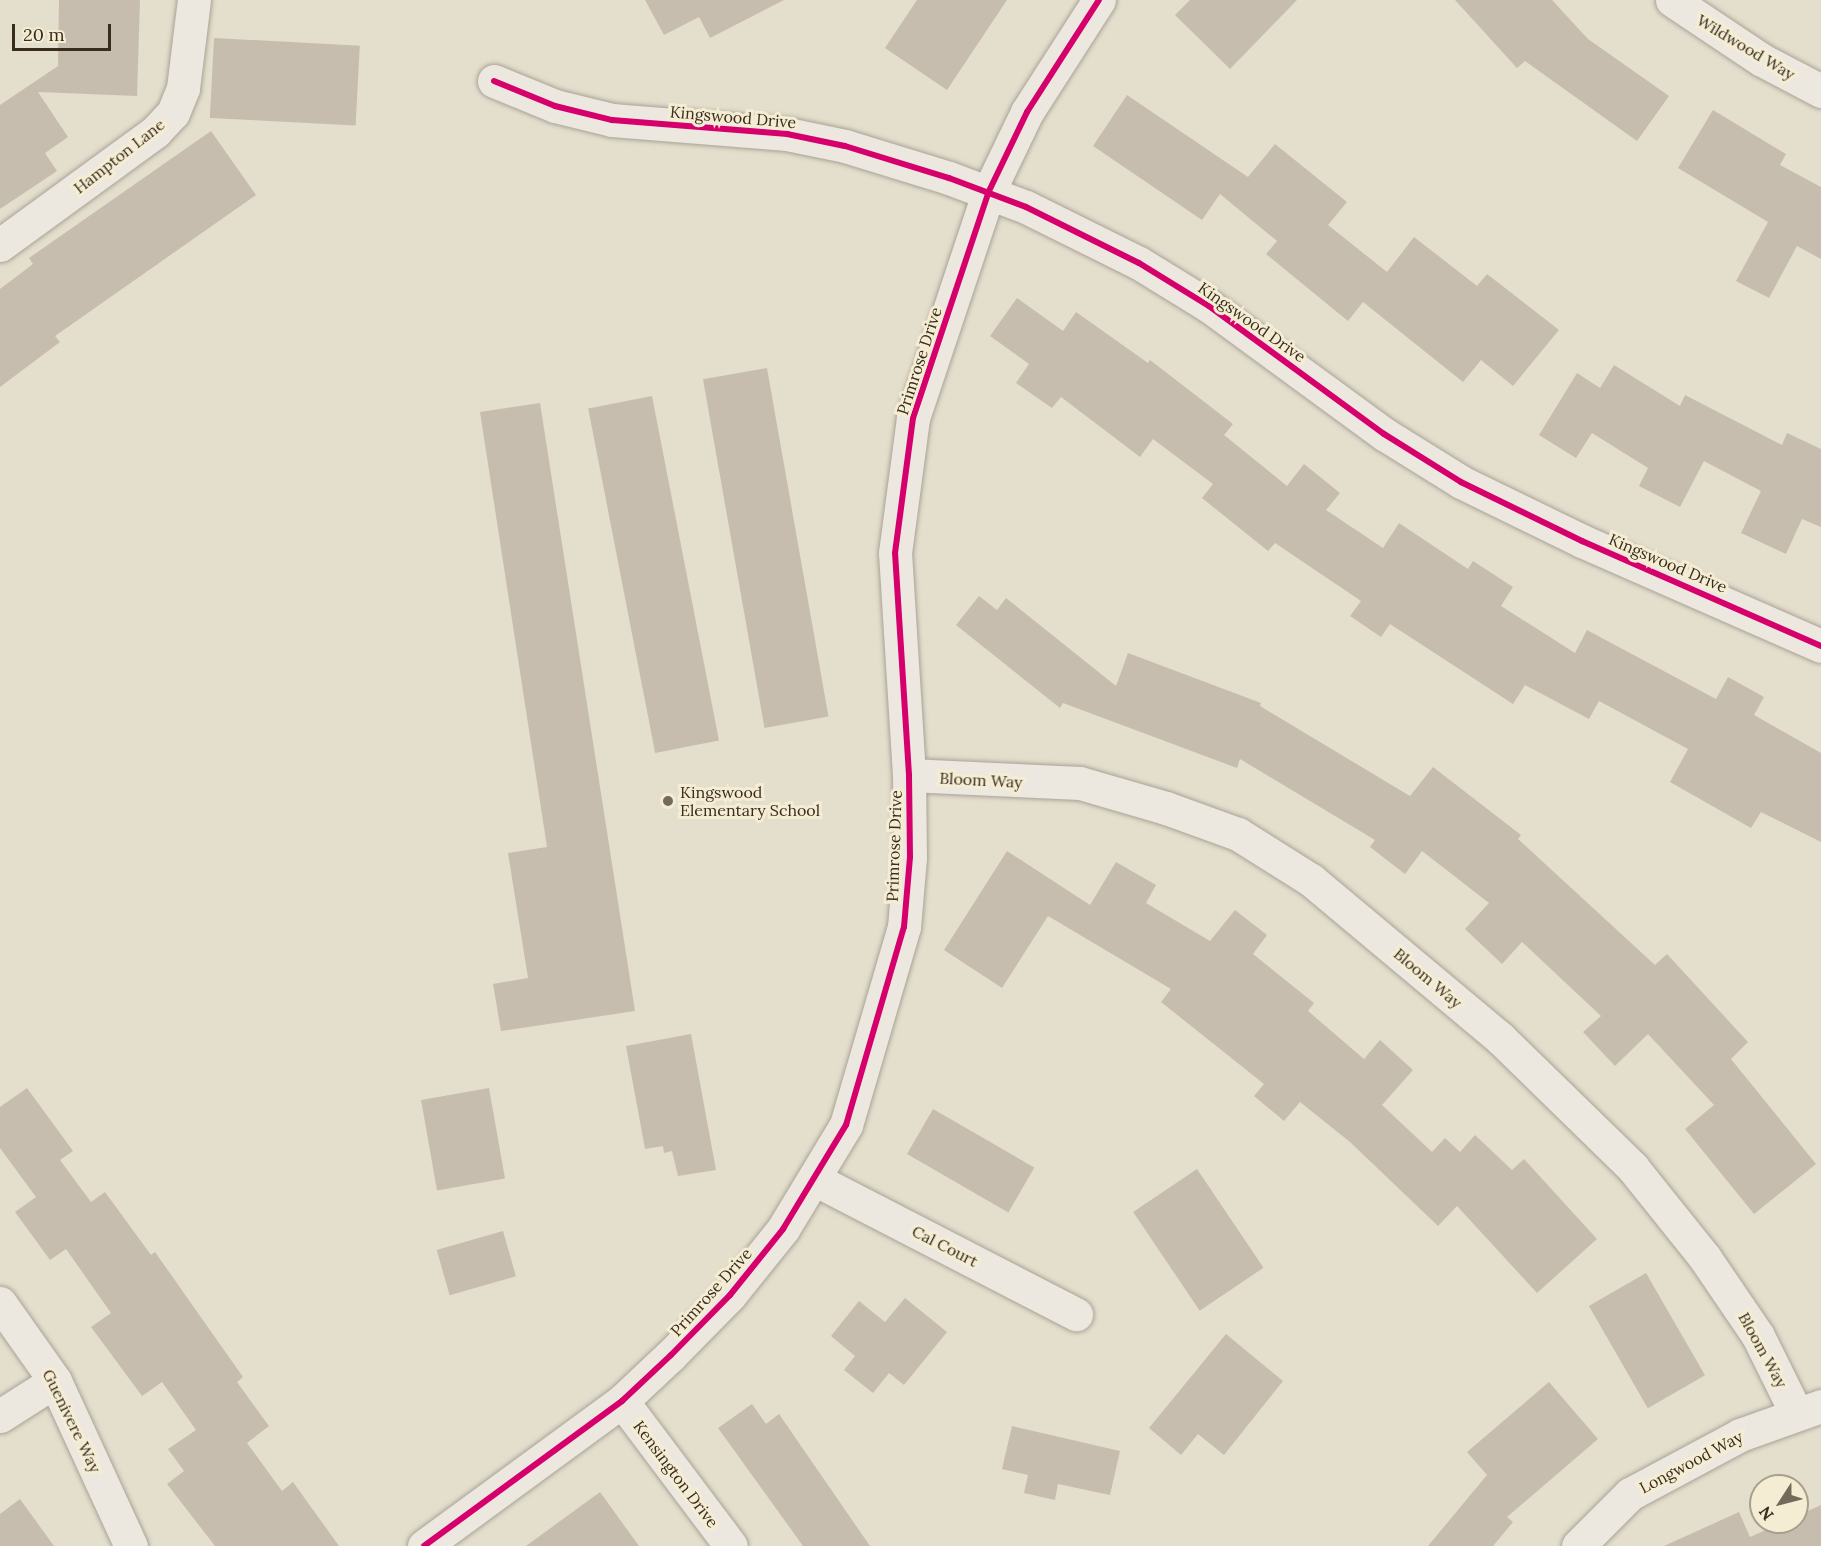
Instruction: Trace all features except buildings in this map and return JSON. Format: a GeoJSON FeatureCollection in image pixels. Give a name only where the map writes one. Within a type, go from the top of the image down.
{"type":"FeatureCollection","features":[{"type":"Feature","properties":{"kind":"street","name":"Hampton Lane"},"geometry":{"type":"LineString","coordinates":[[0,245],[155,132],[173,113],[183,88],[194,0]]}},
{"type":"Feature","properties":{"kind":"street","name":"Primrose Drive"},"geometry":{"type":"LineString","coordinates":[[424,1546],[622,1401],[730,1295],[783,1229],[846,1125],[904,927],[910,857],[909,775],[895,553],[902,484],[913,418],[989,191],[1027,112],[1099,0]]}},
{"type":"Feature","properties":{"kind":"street","name":"Wildwood Way"},"geometry":{"type":"LineString","coordinates":[[1672,0],[1762,60],[1821,91]]}},
{"type":"Feature","properties":{"kind":"street","name":"Kingswood Drive"},"geometry":{"type":"LineString","coordinates":[[494,81],[555,106],[612,120],[787,134],[845,146],[989,191],[1066,225],[1209,306],[1384,434],[1461,482],[1582,541],[1821,646]]}},
{"type":"Feature","properties":{"kind":"street","name":"Bloom Way"},"geometry":{"type":"LineString","coordinates":[[909,775],[1080,783],[1166,808],[1238,834],[1311,880],[1500,1038],[1633,1168],[1705,1258],[1809,1409]]}},
{"type":"Feature","properties":{"kind":"street","name":"Cal Court"},"geometry":{"type":"LineString","coordinates":[[814,1179],[1076,1314]]}},
{"type":"Feature","properties":{"kind":"street","name":"Guenivere Way"},"geometry":{"type":"LineString","coordinates":[[0,1303],[55,1381],[131,1546]]}},
{"type":"Feature","properties":{"kind":"street"},"geometry":{"type":"LineString","coordinates":[[0,1416],[55,1381]]}},
{"type":"Feature","properties":{"kind":"street","name":"Kensington Drive"},"geometry":{"type":"LineString","coordinates":[[622,1401],[731,1546]]}},
{"type":"Feature","properties":{"kind":"street","name":"Longwood Way"},"geometry":{"type":"LineString","coordinates":[[1578,1546],[1630,1494],[1740,1435],[1809,1409]]}},
{"type":"Feature","properties":{"kind":"cycle path"},"geometry":{"type":"LineString","coordinates":[[424,1546],[622,1401],[671,1355],[730,1295],[783,1229],[846,1125],[904,927],[910,857],[909,775],[895,553],[913,418],[989,191],[1027,112],[1099,0]]}},
{"type":"Feature","properties":{"kind":"cycle path"},"geometry":{"type":"LineString","coordinates":[[494,81],[555,106],[612,120],[787,134],[845,146],[949,178],[1026,207],[1139,263],[1209,306],[1384,434],[1461,482],[1582,541],[1821,646]]}},
{"type":"Feature","properties":{"kind":"place","name":"Kingswood Elementary School"},"geometry":{"type":"Point","coordinates":[668,801]}}]}
